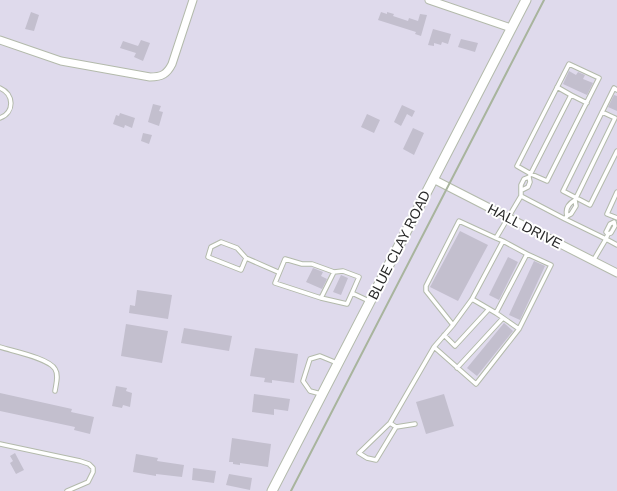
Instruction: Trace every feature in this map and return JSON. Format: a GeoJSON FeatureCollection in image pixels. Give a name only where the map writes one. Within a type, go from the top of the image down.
{"type":"FeatureCollection","features":[{"type":"Feature","properties":{"kind":"street"},"geometry":{"type":"LineString","coordinates":[[0,40],[61,61],[155,77],[161,76],[167,72],[172,64],[193,0]]}},
{"type":"Feature","properties":{"kind":"street"},"geometry":{"type":"LineString","coordinates":[[429,0],[511,28]]}},
{"type":"Feature","properties":{"kind":"street","name":"BLUE CLAY ROAD"},"geometry":{"type":"LineString","coordinates":[[272,491],[526,0]]}},
{"type":"Feature","properties":{"kind":"street","name":"HALL DRIVE"},"geometry":{"type":"LineString","coordinates":[[434,179],[617,273]]}},
{"type":"Feature","properties":{"kind":"lane"},"geometry":{"type":"LineString","coordinates":[[569,64],[599,78],[547,181],[530,176],[517,166],[557,87],[569,64]]}},
{"type":"Feature","properties":{"kind":"lane"},"geometry":{"type":"LineString","coordinates":[[557,87],[587,103]]}},
{"type":"Feature","properties":{"kind":"lane"},"geometry":{"type":"LineString","coordinates":[[0,88],[7,91],[10,96],[11,103],[6,115],[0,118]]}},
{"type":"Feature","properties":{"kind":"lane"},"geometry":{"type":"LineString","coordinates":[[617,90],[614,88],[563,191],[590,205],[617,151]]}},
{"type":"Feature","properties":{"kind":"lane"},"geometry":{"type":"LineString","coordinates":[[496,238],[521,196],[522,190],[528,188],[530,176],[571,95]]}},
{"type":"Feature","properties":{"kind":"lane"},"geometry":{"type":"LineString","coordinates":[[566,218],[568,205],[576,198],[616,119],[602,112]]}},
{"type":"Feature","properties":{"kind":"lane"},"geometry":{"type":"LineString","coordinates":[[593,261],[608,234],[611,233],[615,226],[614,222],[617,217],[607,214],[617,192]]}},
{"type":"Feature","properties":{"kind":"lane"},"geometry":{"type":"LineString","coordinates":[[521,196],[617,245]]}},
{"type":"Feature","properties":{"kind":"lane"},"geometry":{"type":"LineString","coordinates":[[566,218],[571,214],[576,206],[576,198]]}},
{"type":"Feature","properties":{"kind":"lane"},"geometry":{"type":"LineString","coordinates":[[434,347],[476,384],[519,329],[550,265],[503,241],[458,221],[426,286],[426,291],[453,325]]}},
{"type":"Feature","properties":{"kind":"lane"},"geometry":{"type":"LineString","coordinates":[[396,427],[376,460],[367,458],[359,453],[390,422],[434,347],[453,325],[472,299],[503,241]]}},
{"type":"Feature","properties":{"kind":"lane"},"geometry":{"type":"LineString","coordinates":[[246,258],[241,270],[208,257],[212,247],[221,242],[237,248],[246,258],[278,272]]}},
{"type":"Feature","properties":{"kind":"lane"},"geometry":{"type":"LineString","coordinates":[[496,313],[527,254]]}},
{"type":"Feature","properties":{"kind":"lane"},"geometry":{"type":"LineString","coordinates":[[285,260],[302,264],[312,264],[334,272],[343,271],[359,277],[347,304],[321,298],[275,283],[278,272],[285,260]]}},
{"type":"Feature","properties":{"kind":"lane"},"geometry":{"type":"LineString","coordinates":[[321,298],[334,272]]}},
{"type":"Feature","properties":{"kind":"lane"},"geometry":{"type":"LineString","coordinates":[[352,293],[370,302]]}},
{"type":"Feature","properties":{"kind":"lane"},"geometry":{"type":"LineString","coordinates":[[472,299],[519,329]]}},
{"type":"Feature","properties":{"kind":"lane"},"geometry":{"type":"LineString","coordinates":[[444,335],[455,346],[489,309]]}},
{"type":"Feature","properties":{"kind":"lane"},"geometry":{"type":"LineString","coordinates":[[458,368],[503,318]]}},
{"type":"Feature","properties":{"kind":"lane"},"geometry":{"type":"LineString","coordinates":[[0,347],[47,361],[55,368],[57,377],[55,391]]}},
{"type":"Feature","properties":{"kind":"lane"},"geometry":{"type":"LineString","coordinates":[[322,394],[310,391],[303,381],[310,359],[320,356],[338,363]]}},
{"type":"Feature","properties":{"kind":"lane"},"geometry":{"type":"LineString","coordinates":[[390,422],[396,427],[415,424]]}},
{"type":"Feature","properties":{"kind":"lane"},"geometry":{"type":"LineString","coordinates":[[0,444],[89,464],[93,468],[93,472],[88,482],[67,491]]}},
{"type":"Feature","properties":{"kind":"building"},"geometry":{"type":"Polygon","coordinates":[[[31,12],[39,15],[34,31],[25,29],[31,12]]]}},
{"type":"Feature","properties":{"kind":"building"},"geometry":{"type":"Polygon","coordinates":[[[381,12],[394,14],[393,16],[408,21],[409,18],[418,21],[420,14],[427,15],[421,36],[415,34],[416,32],[378,20],[381,12]]]}},
{"type":"Feature","properties":{"kind":"building"},"geometry":{"type":"Polygon","coordinates":[[[433,29],[451,34],[448,44],[442,42],[441,45],[434,43],[434,46],[428,45],[433,29]]]}},
{"type":"Feature","properties":{"kind":"building"},"geometry":{"type":"Polygon","coordinates":[[[461,39],[478,43],[475,52],[458,47],[461,39]]]}},
{"type":"Feature","properties":{"kind":"building"},"geometry":{"type":"Polygon","coordinates":[[[141,40],[150,43],[143,61],[134,57],[136,53],[120,48],[123,41],[138,46],[141,40]]]}},
{"type":"Feature","properties":{"kind":"building"},"geometry":{"type":"Polygon","coordinates":[[[569,71],[576,75],[578,72],[585,75],[583,79],[593,83],[587,95],[563,84],[569,71]]]}},
{"type":"Feature","properties":{"kind":"building"},"geometry":{"type":"Polygon","coordinates":[[[614,95],[617,96],[617,111],[608,107],[614,95]]]}},
{"type":"Feature","properties":{"kind":"building"},"geometry":{"type":"Polygon","coordinates":[[[153,104],[161,106],[159,111],[163,112],[159,126],[148,122],[153,104]]]}},
{"type":"Feature","properties":{"kind":"building"},"geometry":{"type":"Polygon","coordinates":[[[402,105],[415,111],[412,117],[407,114],[401,126],[394,122],[402,105]]]}},
{"type":"Feature","properties":{"kind":"building"},"geometry":{"type":"Polygon","coordinates":[[[120,113],[135,118],[132,128],[125,125],[124,128],[113,124],[116,115],[119,116],[120,113]]]}},
{"type":"Feature","properties":{"kind":"building"},"geometry":{"type":"Polygon","coordinates":[[[367,114],[380,120],[374,133],[361,127],[367,114]]]}},
{"type":"Feature","properties":{"kind":"building"},"geometry":{"type":"Polygon","coordinates":[[[413,128],[424,133],[414,155],[403,149],[413,128]]]}},
{"type":"Feature","properties":{"kind":"building"},"geometry":{"type":"Polygon","coordinates":[[[143,133],[152,135],[149,144],[141,141],[143,133]]]}},
{"type":"Feature","properties":{"kind":"building"},"geometry":{"type":"Polygon","coordinates":[[[460,231],[488,245],[458,301],[430,287],[460,231]]]}},
{"type":"Feature","properties":{"kind":"building"},"geometry":{"type":"Polygon","coordinates":[[[508,257],[518,262],[499,300],[489,295],[508,257]]]}},
{"type":"Feature","properties":{"kind":"building"},"geometry":{"type":"Polygon","coordinates":[[[534,261],[545,266],[520,320],[509,315],[534,261]]]}},
{"type":"Feature","properties":{"kind":"building"},"geometry":{"type":"Polygon","coordinates":[[[313,268],[323,272],[321,276],[327,279],[322,289],[306,282],[313,268]]]}},
{"type":"Feature","properties":{"kind":"building"},"geometry":{"type":"Polygon","coordinates":[[[341,275],[348,278],[341,295],[333,292],[341,275]]]}},
{"type":"Feature","properties":{"kind":"building"},"geometry":{"type":"Polygon","coordinates":[[[137,290],[172,295],[168,319],[129,313],[130,305],[135,306],[137,290]]]}},
{"type":"Feature","properties":{"kind":"building"},"geometry":{"type":"Polygon","coordinates":[[[504,323],[513,331],[477,376],[467,368],[504,323]]]}},
{"type":"Feature","properties":{"kind":"building"},"geometry":{"type":"Polygon","coordinates":[[[126,324],[168,331],[162,363],[121,356],[126,324]]]}},
{"type":"Feature","properties":{"kind":"building"},"geometry":{"type":"Polygon","coordinates":[[[184,328],[232,336],[229,351],[181,343],[184,328]]]}},
{"type":"Feature","properties":{"kind":"building"},"geometry":{"type":"Polygon","coordinates":[[[255,348],[298,354],[294,383],[272,380],[272,383],[264,382],[265,378],[250,376],[255,348]]]}},
{"type":"Feature","properties":{"kind":"building"},"geometry":{"type":"Polygon","coordinates":[[[116,386],[127,388],[126,391],[132,393],[130,407],[123,405],[122,408],[112,406],[116,386]]]}},
{"type":"Feature","properties":{"kind":"building"},"geometry":{"type":"Polygon","coordinates":[[[0,393],[72,409],[71,412],[94,417],[90,434],[74,430],[75,427],[0,411],[0,393]]]}},
{"type":"Feature","properties":{"kind":"building"},"geometry":{"type":"Polygon","coordinates":[[[254,394],[290,399],[288,411],[274,409],[274,415],[252,412],[254,394]]]}},
{"type":"Feature","properties":{"kind":"building"},"geometry":{"type":"Polygon","coordinates":[[[444,394],[454,426],[426,434],[416,402],[444,394]]]}},
{"type":"Feature","properties":{"kind":"building"},"geometry":{"type":"Polygon","coordinates":[[[232,438],[271,444],[268,467],[240,463],[240,465],[229,462],[232,438]]]}},
{"type":"Feature","properties":{"kind":"building"},"geometry":{"type":"Polygon","coordinates":[[[15,453],[24,470],[16,474],[10,463],[13,461],[10,456],[15,453]]]}},
{"type":"Feature","properties":{"kind":"building"},"geometry":{"type":"Polygon","coordinates":[[[136,454],[158,458],[157,461],[184,465],[182,477],[156,474],[156,476],[133,472],[136,454]]]}},
{"type":"Feature","properties":{"kind":"building"},"geometry":{"type":"Polygon","coordinates":[[[193,468],[216,471],[214,483],[192,480],[193,468]]]}},
{"type":"Feature","properties":{"kind":"building"},"geometry":{"type":"Polygon","coordinates":[[[229,474],[252,478],[250,490],[226,485],[229,474]]]}},
{"type":"Feature","properties":{"kind":"railway"},"geometry":{"type":"LineString","coordinates":[[291,491],[544,0]]}}]}
